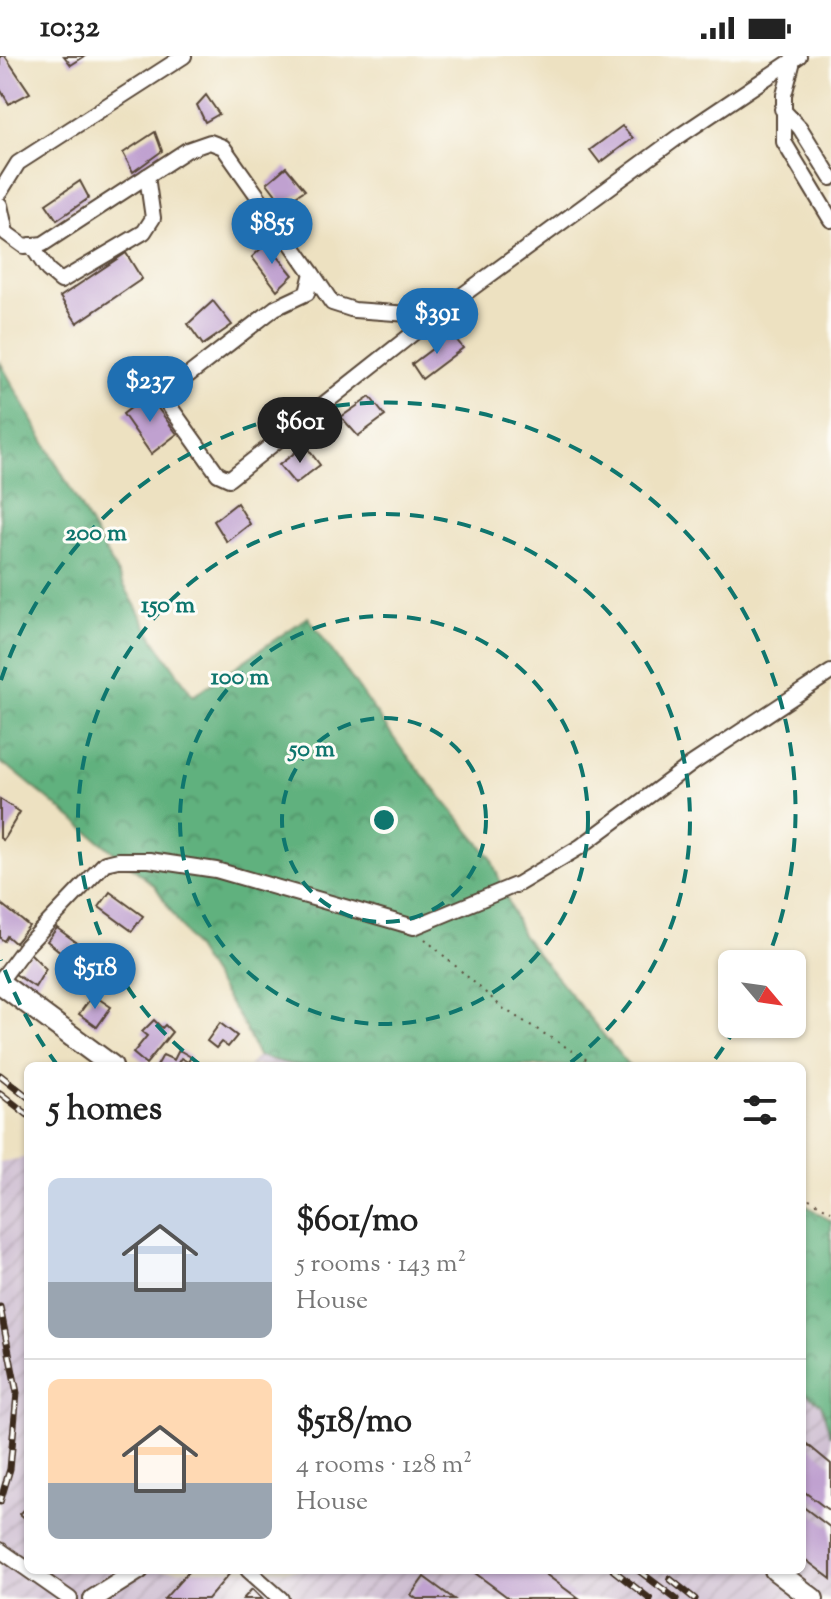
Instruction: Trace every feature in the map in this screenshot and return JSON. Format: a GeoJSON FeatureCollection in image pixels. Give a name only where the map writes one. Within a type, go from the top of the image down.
{"type":"FeatureCollection","features":[{"type":"Feature","properties":{"kind":"highway"},"geometry":{"type":"LineString","coordinates":[[0,982],[107,1062]]}},
{"type":"Feature","properties":{"kind":"highway"},"geometry":{"type":"LineString","coordinates":[[780,1574],[813,1599]]}},
{"type":"Feature","properties":{"kind":"main road"},"geometry":{"type":"LineString","coordinates":[[93,1599],[133,1574]]}},
{"type":"Feature","properties":{"kind":"street"},"geometry":{"type":"LineString","coordinates":[[0,192],[18,163],[184,56]]}},
{"type":"Feature","properties":{"kind":"street"},"geometry":{"type":"LineString","coordinates":[[796,59],[786,82],[782,109],[784,142],[831,220]]}},
{"type":"Feature","properties":{"kind":"street"},"geometry":{"type":"LineString","coordinates":[[312,273],[307,293],[275,308],[173,387],[168,404],[218,474],[229,479],[436,316],[678,137],[796,59]]}},
{"type":"Feature","properties":{"kind":"street"},"geometry":{"type":"LineString","coordinates":[[782,109],[800,128],[831,178]]}},
{"type":"Feature","properties":{"kind":"street"},"geometry":{"type":"LineString","coordinates":[[0,205],[6,233],[24,246],[43,244],[187,150],[210,142],[223,147],[332,303],[354,310],[436,316]]}},
{"type":"Feature","properties":{"kind":"street"},"geometry":{"type":"LineString","coordinates":[[31,245],[48,270],[61,281],[144,232],[153,218],[147,176]]}},
{"type":"Feature","properties":{"kind":"street"},"geometry":{"type":"LineString","coordinates":[[0,982],[26,946],[105,863],[118,860],[149,860],[216,870],[414,927],[518,884],[568,854],[693,763],[831,672]]}},
{"type":"Feature","properties":{"kind":"street"},"geometry":{"type":"LineString","coordinates":[[0,1550],[24,1567]]}},
{"type":"Feature","properties":{"kind":"street"},"geometry":{"type":"LineString","coordinates":[[34,1574],[70,1599]]}},
{"type":"Feature","properties":{"kind":"street"},"geometry":{"type":"LineString","coordinates":[[253,1574],[281,1599]]}},
{"type":"Feature","properties":{"kind":"path"},"geometry":{"type":"LineString","coordinates":[[414,927],[504,1009],[590,1062]]}},
{"type":"Feature","properties":{"kind":"path"},"geometry":{"type":"LineString","coordinates":[[806,1197],[831,1211]]}},
{"type":"Feature","properties":{"kind":"shaded area"},"geometry":{"type":"Polygon","coordinates":[[[258,1056],[281,1062],[252,1062],[258,1056]]]}},
{"type":"Feature","properties":{"kind":"shaded area"},"geometry":{"type":"Polygon","coordinates":[[[24,1158],[24,1574],[806,1574],[806,1393],[821,1404],[831,1436],[831,1599],[0,1599],[0,1162],[24,1158]]]}},
{"type":"Feature","properties":{"kind":"green space"},"geometry":{"type":"Polygon","coordinates":[[[0,362],[155,641],[193,696],[308,617],[403,751],[490,856],[522,935],[626,1062],[281,1062],[258,1056],[242,1022],[155,886],[0,763],[0,362]]]}},
{"type":"Feature","properties":{"kind":"green space"},"geometry":{"type":"Polygon","coordinates":[[[806,1205],[831,1221],[831,1436],[821,1404],[806,1393],[806,1205]]]}},
{"type":"Feature","properties":{"kind":"building"},"geometry":{"type":"Polygon","coordinates":[[[0,56],[5,56],[30,93],[9,104],[0,89],[0,56]]]}},
{"type":"Feature","properties":{"kind":"building"},"geometry":{"type":"Polygon","coordinates":[[[64,56],[85,56],[71,65],[64,56]]]}},
{"type":"Feature","properties":{"kind":"building"},"geometry":{"type":"Polygon","coordinates":[[[206,95],[219,114],[205,122],[197,105],[206,95]]]}},
{"type":"Feature","properties":{"kind":"building"},"geometry":{"type":"Polygon","coordinates":[[[622,126],[633,138],[600,163],[590,150],[622,126]]]}},
{"type":"Feature","properties":{"kind":"building"},"geometry":{"type":"Polygon","coordinates":[[[155,132],[162,151],[133,172],[123,153],[155,132]]]}},
{"type":"Feature","properties":{"kind":"building"},"geometry":{"type":"Polygon","coordinates":[[[286,167],[305,190],[283,204],[267,183],[286,167]]]}},
{"type":"Feature","properties":{"kind":"building"},"geometry":{"type":"Polygon","coordinates":[[[80,181],[89,198],[57,220],[46,204],[80,181]]]}},
{"type":"Feature","properties":{"kind":"building"},"geometry":{"type":"Polygon","coordinates":[[[267,243],[293,275],[277,290],[252,257],[267,243]]]}},
{"type":"Feature","properties":{"kind":"building"},"geometry":{"type":"Polygon","coordinates":[[[126,253],[142,279],[77,323],[60,297],[126,253]]]}},
{"type":"Feature","properties":{"kind":"building"},"geometry":{"type":"Polygon","coordinates":[[[213,301],[232,325],[203,345],[188,324],[213,301]]]}},
{"type":"Feature","properties":{"kind":"building"},"geometry":{"type":"Polygon","coordinates":[[[452,334],[463,348],[422,379],[412,364],[452,334]]]}},
{"type":"Feature","properties":{"kind":"building"},"geometry":{"type":"Polygon","coordinates":[[[138,364],[150,383],[128,397],[118,378],[138,364]]]}},
{"type":"Feature","properties":{"kind":"building"},"geometry":{"type":"Polygon","coordinates":[[[148,395],[177,434],[151,454],[123,414],[148,395]]]}},
{"type":"Feature","properties":{"kind":"building"},"geometry":{"type":"Polygon","coordinates":[[[370,397],[385,416],[358,436],[341,417],[370,397]]]}},
{"type":"Feature","properties":{"kind":"building"},"geometry":{"type":"Polygon","coordinates":[[[305,445],[320,465],[295,484],[279,465],[305,445]]]}},
{"type":"Feature","properties":{"kind":"building"},"geometry":{"type":"Polygon","coordinates":[[[237,503],[250,524],[227,542],[214,521],[237,503]]]}},
{"type":"Feature","properties":{"kind":"building"},"geometry":{"type":"Polygon","coordinates":[[[0,799],[20,812],[3,840],[0,838],[0,799]]]}},
{"type":"Feature","properties":{"kind":"building"},"geometry":{"type":"Polygon","coordinates":[[[110,892],[143,916],[132,931],[99,907],[110,892]]]}},
{"type":"Feature","properties":{"kind":"building"},"geometry":{"type":"Polygon","coordinates":[[[0,903],[29,926],[15,943],[7,936],[4,941],[0,938],[0,903]]]}},
{"type":"Feature","properties":{"kind":"building"},"geometry":{"type":"Polygon","coordinates":[[[57,928],[76,942],[66,956],[47,941],[57,928]]]}},
{"type":"Feature","properties":{"kind":"building"},"geometry":{"type":"Polygon","coordinates":[[[30,953],[46,969],[35,987],[15,974],[30,953]]]}},
{"type":"Feature","properties":{"kind":"building"},"geometry":{"type":"Polygon","coordinates":[[[93,995],[111,1007],[97,1027],[79,1014],[93,995]]]}},
{"type":"Feature","properties":{"kind":"building"},"geometry":{"type":"Polygon","coordinates":[[[154,1020],[172,1032],[148,1062],[133,1053],[147,1036],[142,1032],[154,1020]]]}},
{"type":"Feature","properties":{"kind":"building"},"geometry":{"type":"Polygon","coordinates":[[[220,1023],[237,1036],[228,1047],[221,1042],[216,1048],[207,1041],[220,1023]]]}},
{"type":"Feature","properties":{"kind":"building"},"geometry":{"type":"Polygon","coordinates":[[[179,1050],[191,1057],[188,1062],[181,1058],[178,1062],[159,1062],[163,1055],[174,1060],[179,1050]]]}},
{"type":"Feature","properties":{"kind":"building"},"geometry":{"type":"Polygon","coordinates":[[[806,1443],[831,1464],[831,1512],[806,1493],[806,1443]]]}},
{"type":"Feature","properties":{"kind":"building"},"geometry":{"type":"Polygon","coordinates":[[[806,1509],[831,1528],[831,1579],[806,1560],[806,1509]]]}},
{"type":"Feature","properties":{"kind":"building"},"geometry":{"type":"Polygon","coordinates":[[[186,1574],[229,1574],[208,1599],[164,1599],[186,1574]]]}},
{"type":"Feature","properties":{"kind":"building"},"geometry":{"type":"Polygon","coordinates":[[[476,1574],[545,1574],[579,1599],[510,1599],[476,1574]]]}},
{"type":"Feature","properties":{"kind":"building"},"geometry":{"type":"Polygon","coordinates":[[[424,1577],[454,1599],[417,1599],[411,1595],[424,1577]]]}},
{"type":"Feature","properties":{"kind":"building"},"geometry":{"type":"Polygon","coordinates":[[[252,1589],[262,1599],[243,1599],[252,1589]]]}},
{"type":"Feature","properties":{"kind":"railway"},"geometry":{"type":"LineString","coordinates":[[0,1075],[24,1094]]}},
{"type":"Feature","properties":{"kind":"railway"},"geometry":{"type":"LineString","coordinates":[[0,1093],[24,1112]]}},
{"type":"Feature","properties":{"kind":"railway"},"geometry":{"type":"LineString","coordinates":[[0,1307],[17,1393],[10,1469],[0,1502]]}},
{"type":"Feature","properties":{"kind":"railway"},"geometry":{"type":"LineString","coordinates":[[618,1574],[650,1599]]}},
{"type":"Feature","properties":{"kind":"railway"},"geometry":{"type":"LineString","coordinates":[[643,1574],[676,1599]]}},
{"type":"Feature","properties":{"kind":"railway"},"geometry":{"type":"LineString","coordinates":[[670,1579],[695,1599]]}}]}
